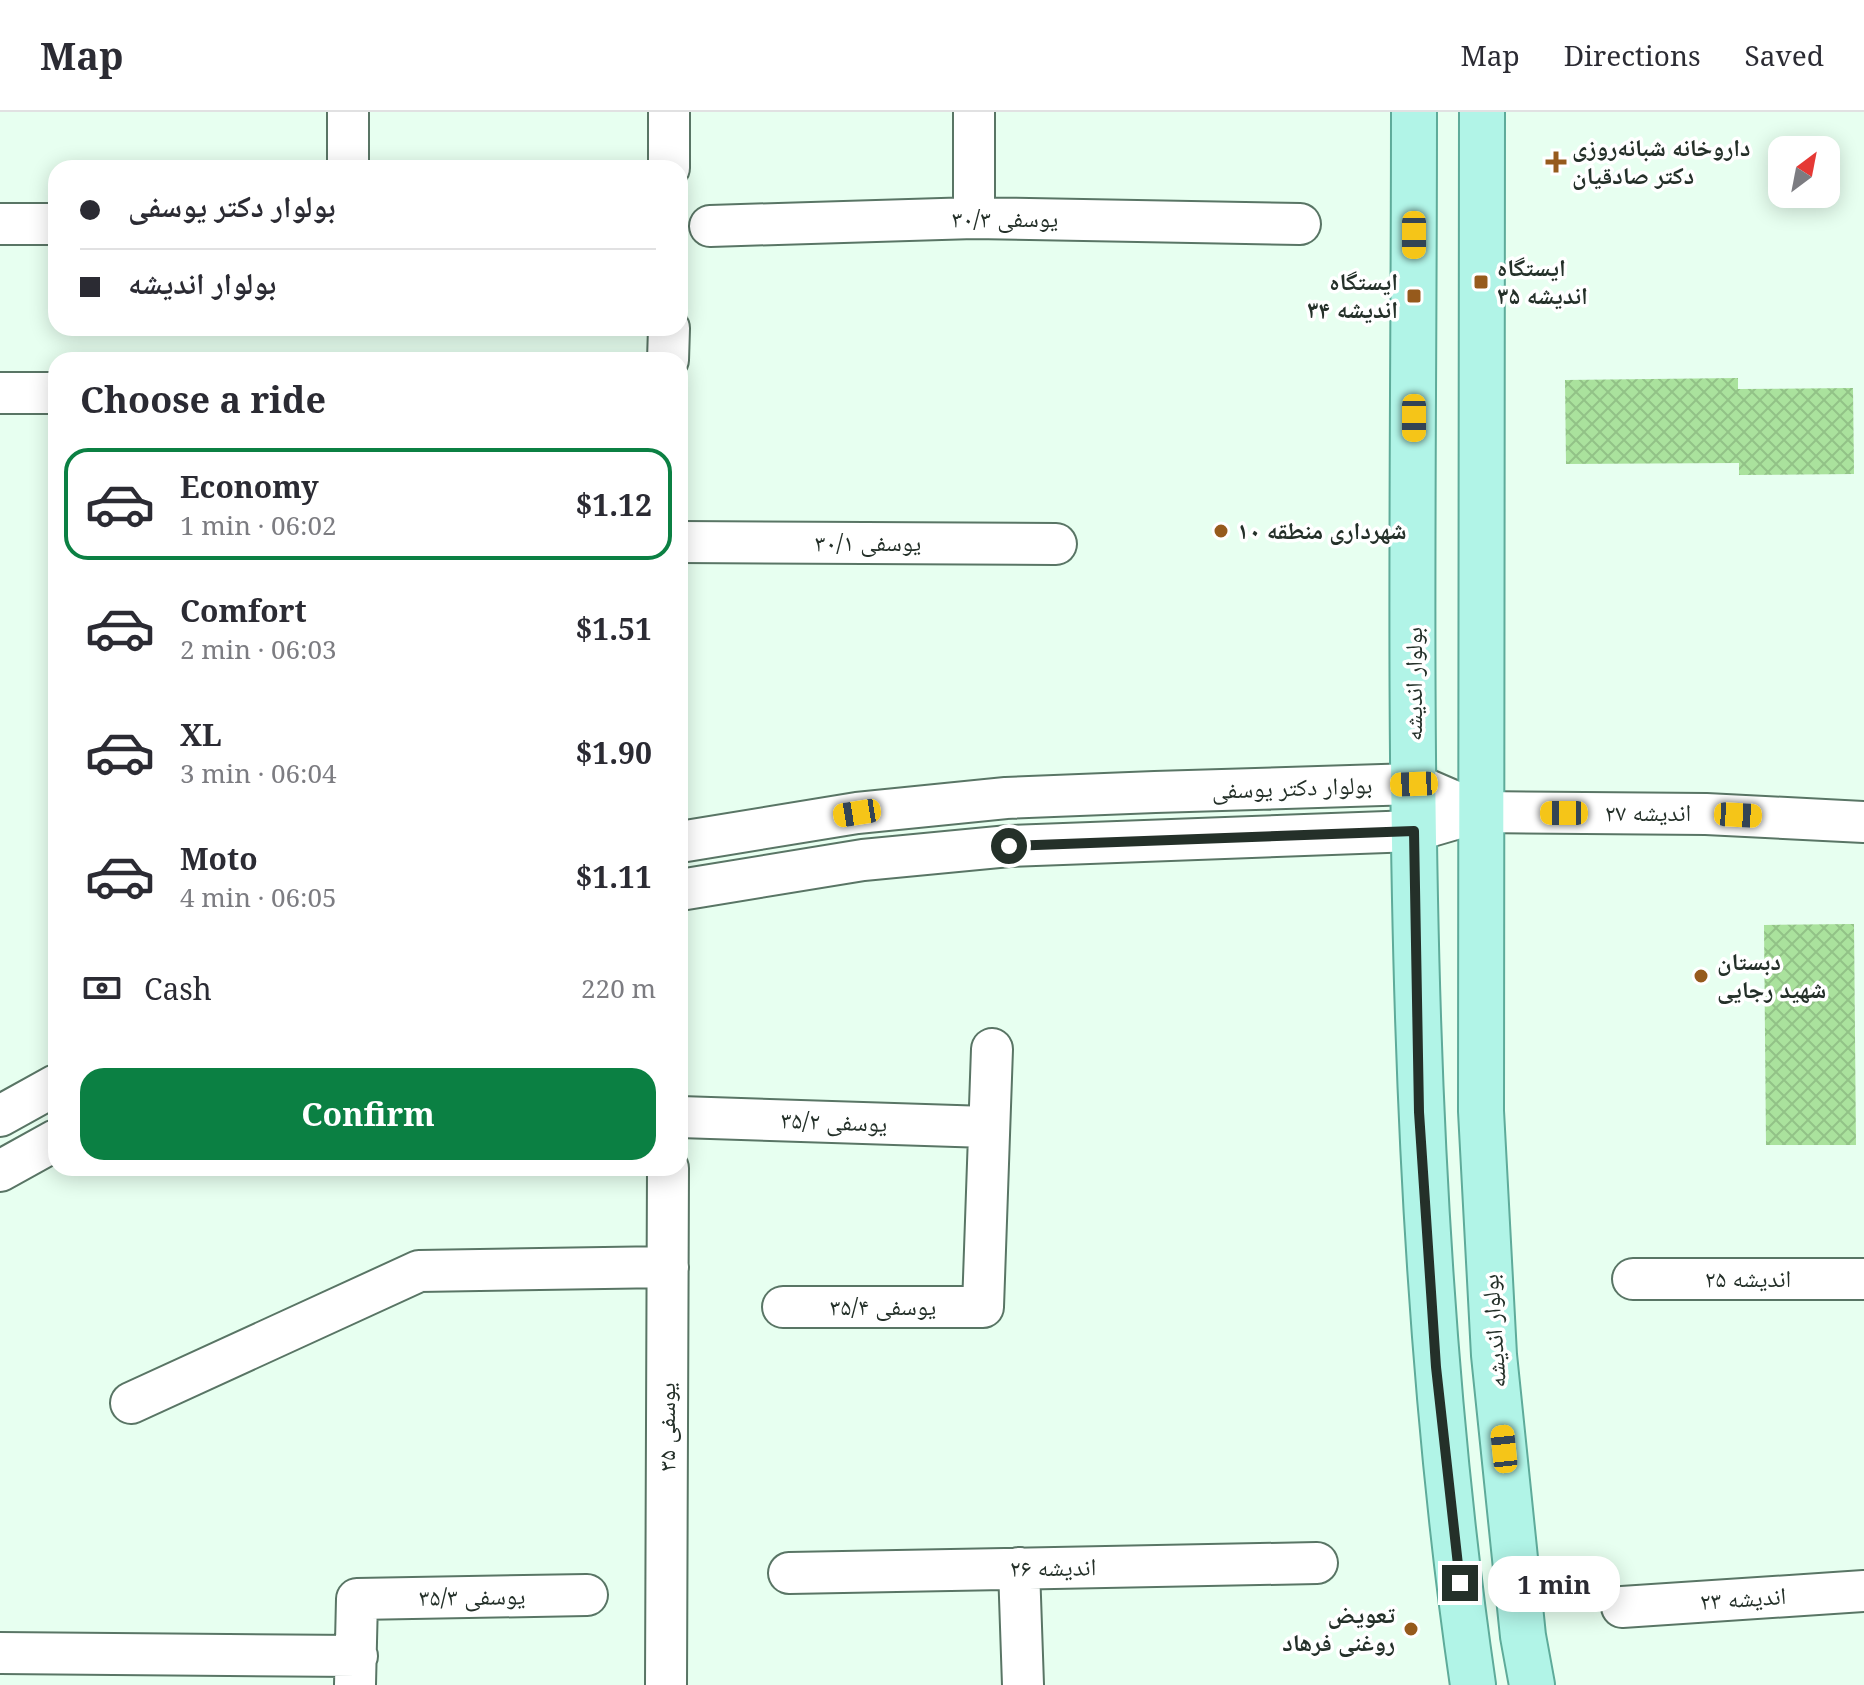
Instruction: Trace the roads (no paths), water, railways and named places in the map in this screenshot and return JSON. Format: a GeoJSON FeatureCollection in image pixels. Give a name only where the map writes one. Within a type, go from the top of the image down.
{"type":"FeatureCollection","features":[{"type":"Feature","properties":{"kind":"main road","name":"بولوار اندیشه"},"geometry":{"type":"LineString","coordinates":[[1414,112],[1414,831],[1419,1112],[1433,1322],[1473,1685]]}},
{"type":"Feature","properties":{"kind":"main road","name":"بولوار اندیشه"},"geometry":{"type":"LineString","coordinates":[[1482,112],[1481,1111],[1494,1355],[1523,1636],[1532,1685]]}},
{"type":"Feature","properties":{"kind":"street"},"geometry":{"type":"LineString","coordinates":[[348,112],[348,160]]}},
{"type":"Feature","properties":{"kind":"street"},"geometry":{"type":"LineString","coordinates":[[669,112],[669,160]]}},
{"type":"Feature","properties":{"kind":"street"},"geometry":{"type":"LineString","coordinates":[[974,112],[974,218]]}},
{"type":"Feature","properties":{"kind":"street","name":"یوسفی ۳۰/۳"},"geometry":{"type":"LineString","coordinates":[[710,226],[974,218],[1300,224]]}},
{"type":"Feature","properties":{"kind":"street"},"geometry":{"type":"LineString","coordinates":[[0,224],[48,224]]}},
{"type":"Feature","properties":{"kind":"street"},"geometry":{"type":"LineString","coordinates":[[0,393],[48,393]]}},
{"type":"Feature","properties":{"kind":"street","name":"یوسفی ۳۰/۱"},"geometry":{"type":"LineString","coordinates":[[688,542],[1056,544]]}},
{"type":"Feature","properties":{"kind":"street","name":"بولوار دکتر یوسفی"},"geometry":{"type":"LineString","coordinates":[[688,841],[857,813],[1006,798],[1414,784],[1479,812]]}},
{"type":"Feature","properties":{"kind":"street","name":"بولوار دکتر یوسفی"},"geometry":{"type":"LineString","coordinates":[[688,889],[863,860],[1009,846],[1414,831],[1479,812]]}},
{"type":"Feature","properties":{"kind":"street","name":"اندیشه ۲۷"},"geometry":{"type":"LineString","coordinates":[[1479,812],[1706,814],[1864,822]]}},
{"type":"Feature","properties":{"kind":"street"},"geometry":{"type":"LineString","coordinates":[[987,1127],[992,1049]]}},
{"type":"Feature","properties":{"kind":"street"},"geometry":{"type":"LineString","coordinates":[[0,1116],[48,1089]]}},
{"type":"Feature","properties":{"kind":"street","name":"یوسفی ۳۵/۲"},"geometry":{"type":"LineString","coordinates":[[688,1117],[987,1127]]}},
{"type":"Feature","properties":{"kind":"street","name":"یوسفی ۳۵/۴"},"geometry":{"type":"LineString","coordinates":[[783,1307],[983,1307],[987,1127]]}},
{"type":"Feature","properties":{"kind":"street"},"geometry":{"type":"LineString","coordinates":[[0,1171],[48,1144]]}},
{"type":"Feature","properties":{"kind":"street","name":"یوسفی ۳۵"},"geometry":{"type":"LineString","coordinates":[[666,1685],[668,1176]]}},
{"type":"Feature","properties":{"kind":"street"},"geometry":{"type":"LineString","coordinates":[[131,1403],[419,1271],[668,1267]]}},
{"type":"Feature","properties":{"kind":"street","name":"اندیشه ۲۵"},"geometry":{"type":"LineString","coordinates":[[1633,1279],[1864,1279]]}},
{"type":"Feature","properties":{"kind":"street","name":"اندیشه ۲۶"},"geometry":{"type":"LineString","coordinates":[[789,1573],[1317,1563]]}},
{"type":"Feature","properties":{"kind":"street"},"geometry":{"type":"LineString","coordinates":[[1019,1568],[1023,1685]]}},
{"type":"Feature","properties":{"kind":"street","name":"اندیشه ۲۳"},"geometry":{"type":"LineString","coordinates":[[1622,1607],[1864,1591]]}},
{"type":"Feature","properties":{"kind":"street","name":"یوسفی ۳۵/۳"},"geometry":{"type":"LineString","coordinates":[[356,1670],[357,1599],[587,1595]]}},
{"type":"Feature","properties":{"kind":"street"},"geometry":{"type":"LineString","coordinates":[[0,1653],[356,1670]]}},
{"type":"Feature","properties":{"kind":"place","name":"داروخانه شبانه‌روزی دکتر صادقیان"},"geometry":{"type":"Point","coordinates":[1556,162]}},
{"type":"Feature","properties":{"kind":"place","name":"ایستگاه اندیشه ۳۵"},"geometry":{"type":"Point","coordinates":[1481,282]}},
{"type":"Feature","properties":{"kind":"place","name":"ایستگاه اندیشه ۳۴"},"geometry":{"type":"Point","coordinates":[1414,296]}},
{"type":"Feature","properties":{"kind":"place","name":"شهرداری منطقه ۱۰"},"geometry":{"type":"Point","coordinates":[1221,531]}},
{"type":"Feature","properties":{"kind":"place","name":"دبستان شهید رجایی"},"geometry":{"type":"Point","coordinates":[1701,976]}},
{"type":"Feature","properties":{"kind":"place","name":"تعویض روغنی فرهاد"},"geometry":{"type":"Point","coordinates":[1411,1629]}}]}
